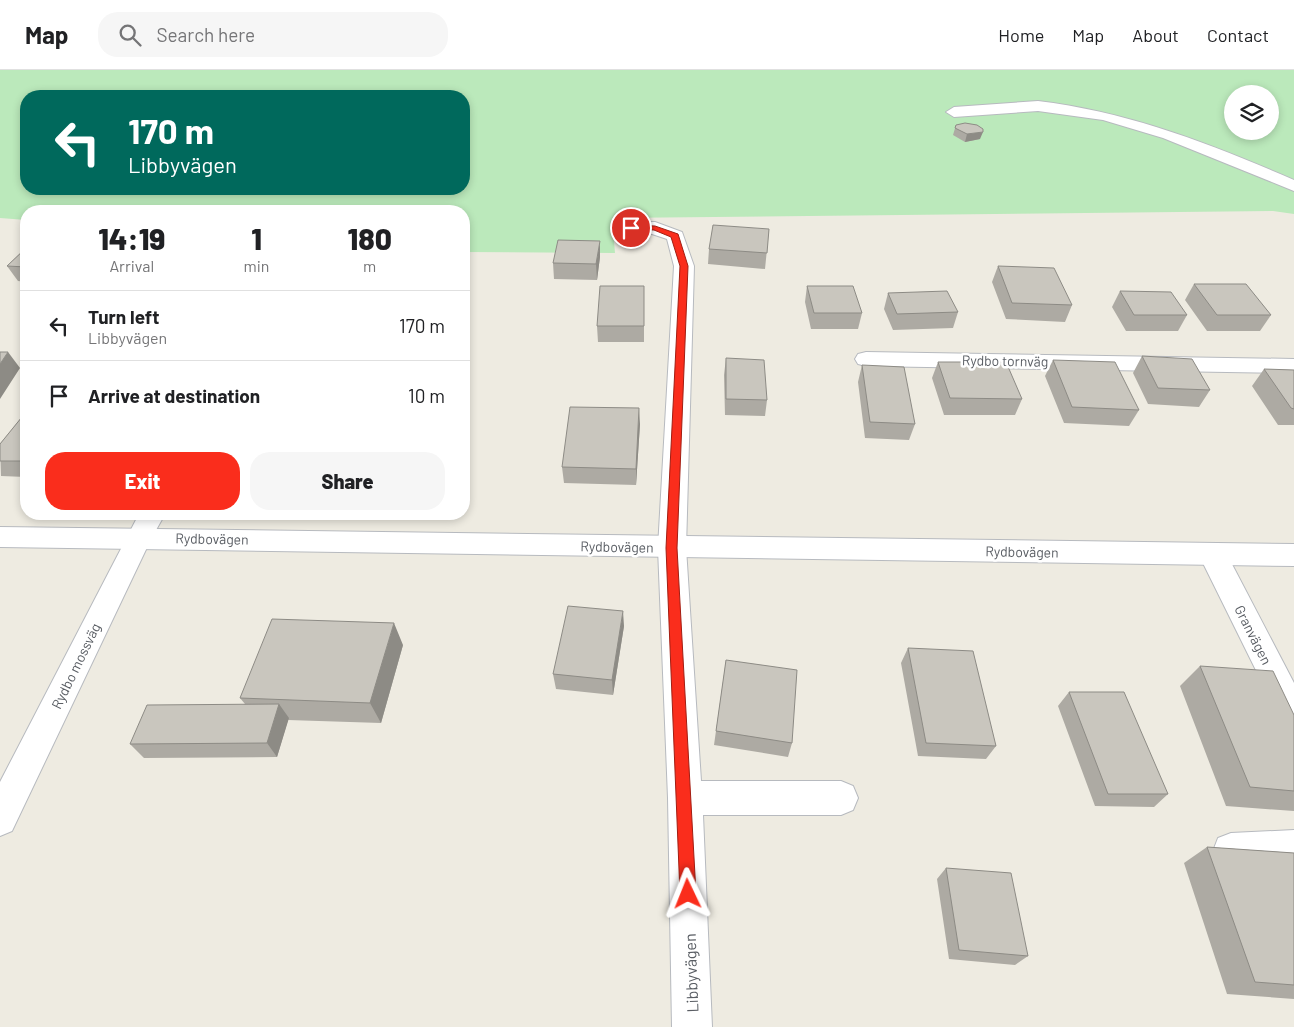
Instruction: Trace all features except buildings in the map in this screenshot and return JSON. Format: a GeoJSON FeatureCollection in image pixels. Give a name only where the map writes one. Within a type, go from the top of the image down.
{"type":"FeatureCollection","features":[{"type":"Feature","properties":{"kind":"street"},"geometry":{"type":"LineString","coordinates":[[954,112],[1037,106],[1112,118],[1194,143],[1294,186]]}},
{"type":"Feature","properties":{"kind":"street","name":"Libbyvägen"},"geometry":{"type":"LineString","coordinates":[[631,228],[655,228],[675,236],[684,266],[672,548],[685,798],[692,1027]]}},
{"type":"Feature","properties":{"kind":"street","name":"Rydbo tornväg"},"geometry":{"type":"LineString","coordinates":[[866,359],[1294,366]]}},
{"type":"Feature","properties":{"kind":"street","name":"Rydbovägen"},"geometry":{"type":"LineString","coordinates":[[0,537],[145,526],[672,548],[1294,555]]}},
{"type":"Feature","properties":{"kind":"street","name":"Rydbo mossväg"},"geometry":{"type":"LineString","coordinates":[[4,806],[145,526]]}},
{"type":"Feature","properties":{"kind":"street","name":"Granvägen"},"geometry":{"type":"LineString","coordinates":[[1213,555],[1294,715]]}},
{"type":"Feature","properties":{"kind":"street"},"geometry":{"type":"LineString","coordinates":[[685,798],[841,798]]}},
{"type":"Feature","properties":{"kind":"street"},"geometry":{"type":"LineString","coordinates":[[1231,851],[1294,848]]}},
{"type":"Feature","properties":{"kind":"green space"},"geometry":{"type":"Polygon","coordinates":[[[0,70],[1294,70],[1294,214],[1273,211],[612,218],[615,253],[470,252],[470,205],[20,205],[20,220],[0,218],[0,70]]]}},
{"type":"Feature","properties":{"kind":"route"},"geometry":{"type":"LineString","coordinates":[[631,228],[655,228],[675,236],[684,266],[672,548],[688,894]]}}]}
